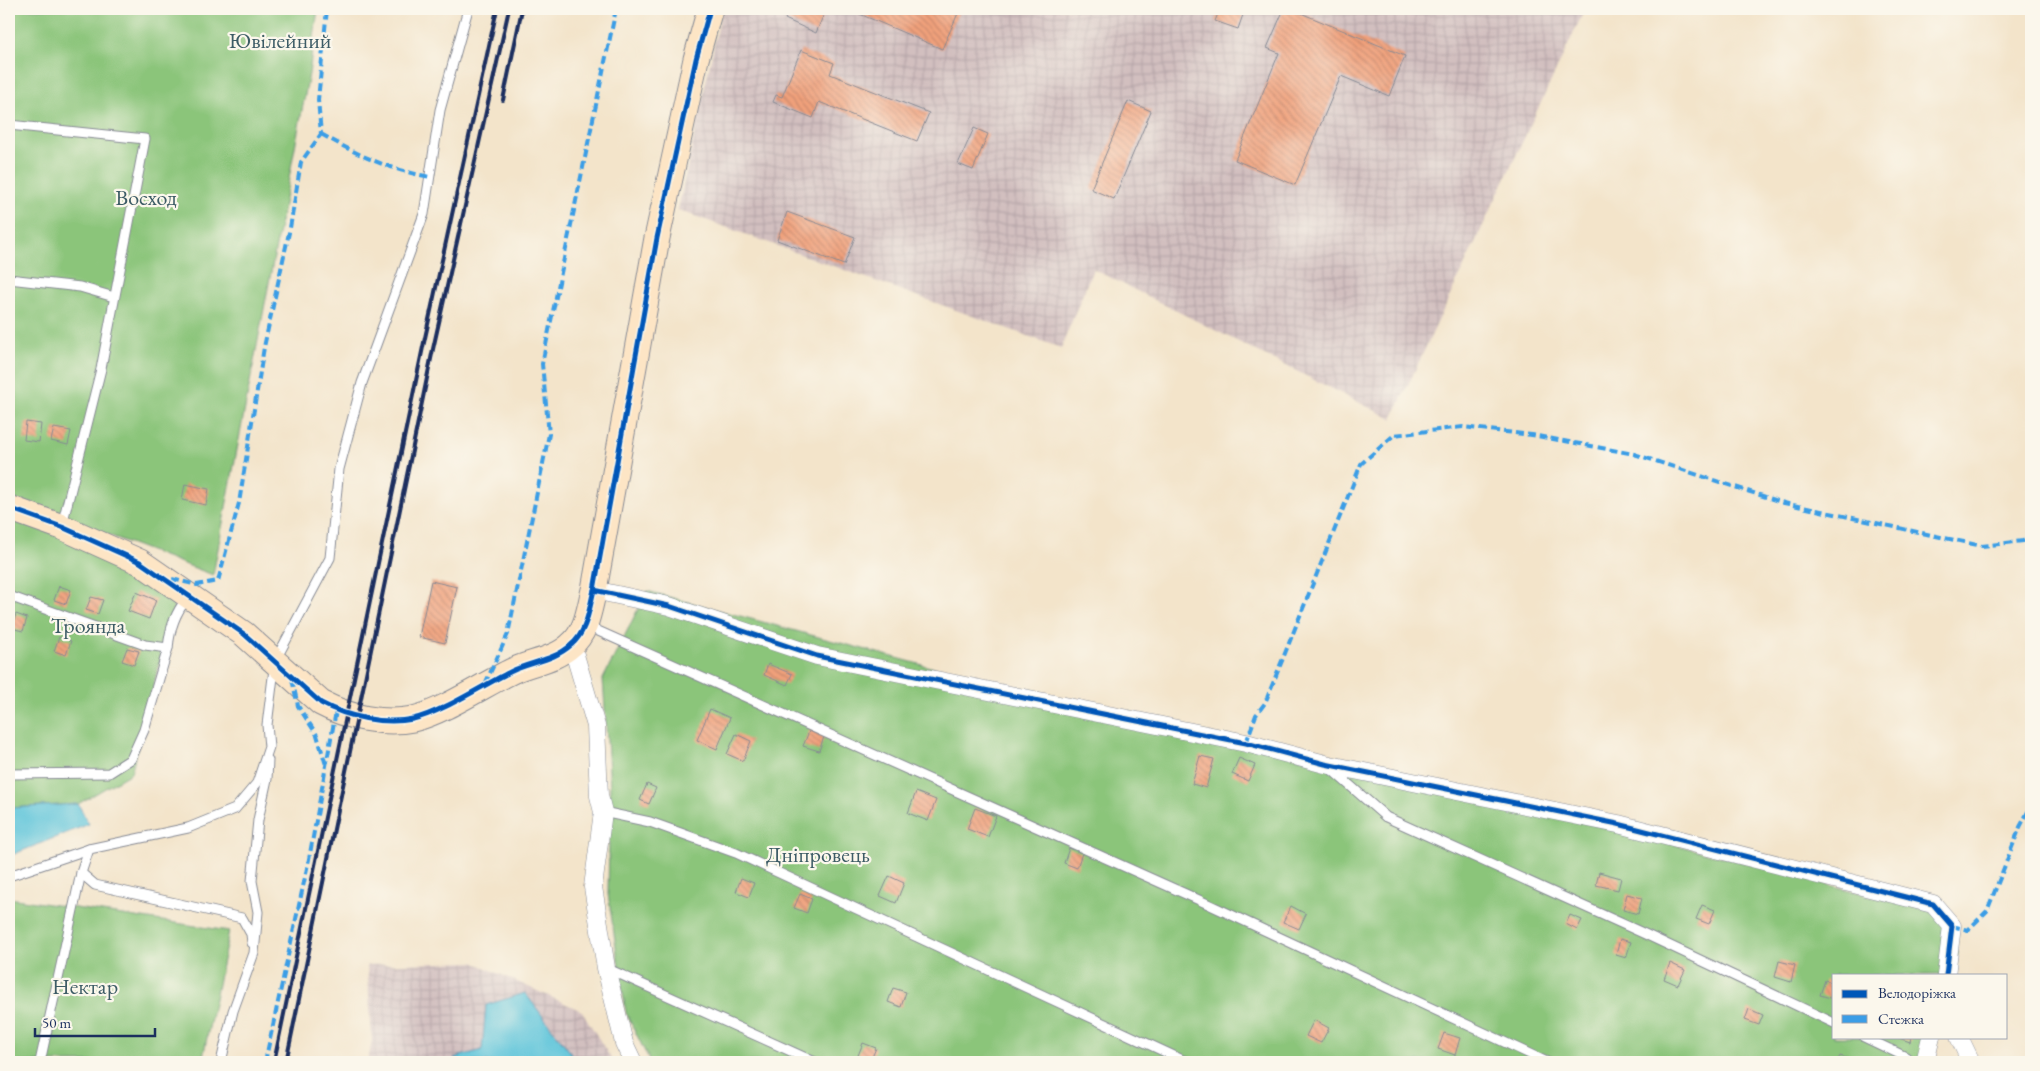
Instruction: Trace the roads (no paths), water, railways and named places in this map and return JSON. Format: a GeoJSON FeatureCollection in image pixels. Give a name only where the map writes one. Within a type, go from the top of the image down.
{"type":"FeatureCollection","features":[{"type":"Feature","properties":{"kind":"street"},"geometry":{"type":"LineString","coordinates":[[633,1062],[624,1043],[606,968],[593,887],[603,812],[599,796],[596,726],[579,635],[594,590],[657,238],[696,60],[710,9]]}},
{"type":"Feature","properties":{"kind":"street"},"geometry":{"type":"LineString","coordinates":[[9,508],[62,527],[140,562],[244,634],[307,692],[336,712],[357,717],[394,720],[414,718],[437,709],[515,669],[558,654],[579,635]]}},
{"type":"Feature","properties":{"kind":"street"},"geometry":{"type":"LineString","coordinates":[[594,590],[669,606],[817,656],[1246,743],[1325,764],[1618,824],[1933,904],[1952,926],[1946,974]]}},
{"type":"Feature","properties":{"kind":"street"},"geometry":{"type":"LineString","coordinates":[[1925,1062],[1931,1038]]}},
{"type":"Feature","properties":{"kind":"street"},"geometry":{"type":"LineString","coordinates":[[1959,1038],[1971,1062]]}},
{"type":"Feature","properties":{"kind":"lane"},"geometry":{"type":"LineString","coordinates":[[221,1062],[233,1011],[254,953],[258,912],[252,880],[258,820],[267,779],[269,747],[267,724],[275,661],[330,558],[339,470],[362,383],[424,214],[440,110],[468,9]]}},
{"type":"Feature","properties":{"kind":"lane"},"geometry":{"type":"LineString","coordinates":[[9,125],[145,139],[101,369],[62,527]]}},
{"type":"Feature","properties":{"kind":"lane"},"geometry":{"type":"LineString","coordinates":[[9,279],[80,287],[114,297]]}},
{"type":"Feature","properties":{"kind":"lane"},"geometry":{"type":"LineString","coordinates":[[9,774],[109,773],[131,759],[144,730],[168,648],[170,628],[180,607],[189,595]]}},
{"type":"Feature","properties":{"kind":"lane"},"geometry":{"type":"LineString","coordinates":[[9,596],[145,645],[168,648]]}},
{"type":"Feature","properties":{"kind":"lane"},"geometry":{"type":"LineString","coordinates":[[579,635],[1208,904],[1547,1062]]}},
{"type":"Feature","properties":{"kind":"lane"},"geometry":{"type":"LineString","coordinates":[[9,876],[89,849],[188,828],[235,809],[257,783],[269,747]]}},
{"type":"Feature","properties":{"kind":"lane"},"geometry":{"type":"LineString","coordinates":[[1325,764],[1386,817],[1646,934],[1832,1022]]}},
{"type":"Feature","properties":{"kind":"lane"},"geometry":{"type":"LineString","coordinates":[[603,812],[650,822],[736,853],[1187,1062]]}},
{"type":"Feature","properties":{"kind":"lane"},"geometry":{"type":"LineString","coordinates":[[40,1062],[81,873],[89,849]]}},
{"type":"Feature","properties":{"kind":"lane"},"geometry":{"type":"LineString","coordinates":[[81,873],[95,885],[242,918],[251,934],[254,953]]}},
{"type":"Feature","properties":{"kind":"lane"},"geometry":{"type":"LineString","coordinates":[[606,968],[816,1062]]}},
{"type":"Feature","properties":{"kind":"lane"},"geometry":{"type":"LineString","coordinates":[[1866,1038],[1906,1058],[1909,1062]]}},
{"type":"Feature","properties":{"kind":"water"},"geometry":{"type":"Polygon","coordinates":[[[78,804],[89,824],[9,856],[9,808],[78,804]]]}},
{"type":"Feature","properties":{"kind":"water"},"geometry":{"type":"Polygon","coordinates":[[[525,993],[578,1062],[457,1062],[454,1058],[482,1050],[486,1005],[525,993]]]}},
{"type":"Feature","properties":{"kind":"railway"},"geometry":{"type":"LineString","coordinates":[[274,1062],[423,347],[497,9]]}},
{"type":"Feature","properties":{"kind":"railway"},"geometry":{"type":"LineString","coordinates":[[286,1062],[433,349],[509,9]]}},
{"type":"Feature","properties":{"kind":"railway"},"geometry":{"type":"LineString","coordinates":[[503,100],[522,9]]}},
{"type":"Feature","properties":{"kind":"park label","name":"Ювілейний"},"geometry":{"type":"Point","coordinates":[280,40]}},
{"type":"Feature","properties":{"kind":"park label","name":"Восход"},"geometry":{"type":"Point","coordinates":[146,197]}},
{"type":"Feature","properties":{"kind":"park label","name":"Троянда"},"geometry":{"type":"Point","coordinates":[88,625]}},
{"type":"Feature","properties":{"kind":"park label","name":"Дніпровець"},"geometry":{"type":"Point","coordinates":[818,854]}},
{"type":"Feature","properties":{"kind":"park label","name":"Нектар"},"geometry":{"type":"Point","coordinates":[85,986]}}]}
